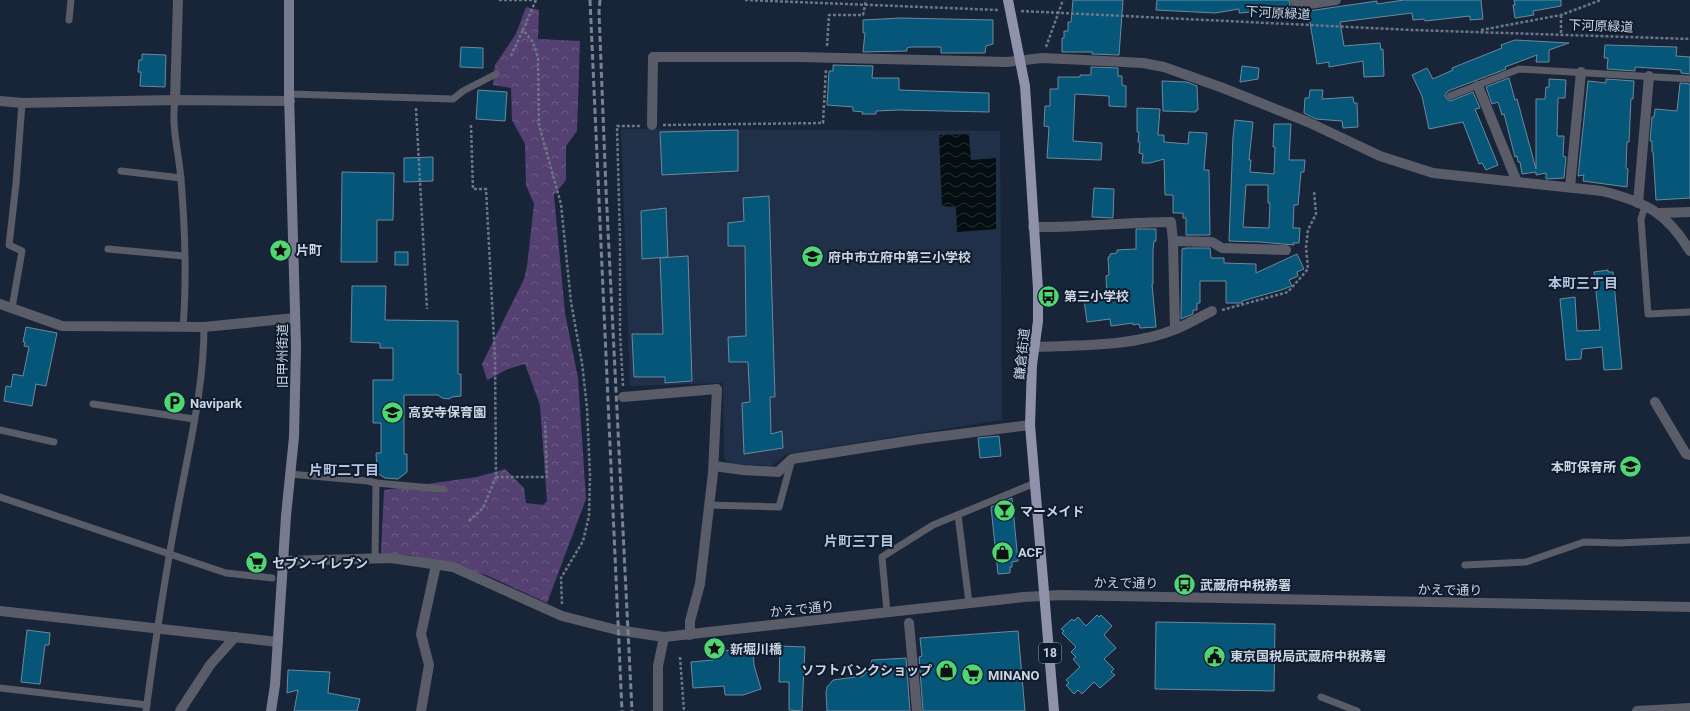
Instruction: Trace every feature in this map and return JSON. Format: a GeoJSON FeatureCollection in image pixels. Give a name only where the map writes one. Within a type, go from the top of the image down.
{"type":"FeatureCollection","features":[{"type":"Feature","properties":{"kind":"main road","name":"旧甲州街道"},"geometry":{"type":"LineString","coordinates":[[271,711],[275,685],[283,561],[294,437],[295,318],[290,98],[290,0]]}},
{"type":"Feature","properties":{"kind":"main road","name":"鎌倉街道"},"geometry":{"type":"LineString","coordinates":[[1008,0],[1025,86],[1038,289],[1038,321],[1034,347],[1030,401],[1030,425],[1054,711]]}},
{"type":"Feature","properties":{"kind":"street"},"geometry":{"type":"LineString","coordinates":[[174,100],[178,0]]}},
{"type":"Feature","properties":{"kind":"street"},"geometry":{"type":"LineString","coordinates":[[1295,0],[1296,6],[1336,0]]}},
{"type":"Feature","properties":{"kind":"street"},"geometry":{"type":"LineString","coordinates":[[652,125],[653,57],[799,57],[1008,62],[1042,58],[1143,63],[1164,67],[1223,88],[1266,105],[1380,156],[1433,173],[1602,191],[1642,204],[1660,214],[1679,233],[1690,251]]}},
{"type":"Feature","properties":{"kind":"street"},"geometry":{"type":"LineString","coordinates":[[1570,187],[1581,72]]}},
{"type":"Feature","properties":{"kind":"street"},"geometry":{"type":"LineString","coordinates":[[1642,204],[1649,76]]}},
{"type":"Feature","properties":{"kind":"street"},"geometry":{"type":"LineString","coordinates":[[1478,86],[1517,182]]}},
{"type":"Feature","properties":{"kind":"street"},"geometry":{"type":"LineString","coordinates":[[0,101],[22,103],[290,98]]}},
{"type":"Feature","properties":{"kind":"street"},"geometry":{"type":"LineString","coordinates":[[1660,214],[1690,212]]}},
{"type":"Feature","properties":{"kind":"street"},"geometry":{"type":"LineString","coordinates":[[1033,227],[1071,228],[1128,222],[1171,222],[1173,241],[1175,329]]}},
{"type":"Feature","properties":{"kind":"street"},"geometry":{"type":"LineString","coordinates":[[1173,241],[1212,242],[1222,248],[1286,250]]}},
{"type":"Feature","properties":{"kind":"street"},"geometry":{"type":"LineString","coordinates":[[0,304],[62,326],[204,327],[295,318]]}},
{"type":"Feature","properties":{"kind":"street"},"geometry":{"type":"LineString","coordinates":[[1034,347],[1106,344],[1138,339],[1175,329],[1212,312]]}},
{"type":"Feature","properties":{"kind":"street"},"geometry":{"type":"LineString","coordinates":[[623,397],[717,388],[714,466],[700,584],[690,621],[690,635]]}},
{"type":"Feature","properties":{"kind":"street"},"geometry":{"type":"LineString","coordinates":[[1655,402],[1686,454],[1690,455]]}},
{"type":"Feature","properties":{"kind":"street"},"geometry":{"type":"LineString","coordinates":[[714,466],[743,470],[778,472],[792,459],[935,437],[1030,425]]}},
{"type":"Feature","properties":{"kind":"street","name":"かえで通り"},"geometry":{"type":"LineString","coordinates":[[283,561],[375,558],[403,560],[452,567],[464,571],[562,616],[618,630],[664,637],[969,603],[1061,595],[1690,607]]}},
{"type":"Feature","properties":{"kind":"street"},"geometry":{"type":"LineString","coordinates":[[421,711],[429,665],[421,634],[436,565]]}},
{"type":"Feature","properties":{"kind":"street"},"geometry":{"type":"LineString","coordinates":[[0,611],[278,642]]}},
{"type":"Feature","properties":{"kind":"street"},"geometry":{"type":"LineString","coordinates":[[909,623],[917,711]]}},
{"type":"Feature","properties":{"kind":"street"},"geometry":{"type":"LineString","coordinates":[[658,711],[658,666],[664,637]]}},
{"type":"Feature","properties":{"kind":"street"},"geometry":{"type":"LineString","coordinates":[[180,711],[210,665],[235,638]]}},
{"type":"Feature","properties":{"kind":"street"},"geometry":{"type":"LineString","coordinates":[[1637,711],[1690,708]]}},
{"type":"Feature","properties":{"kind":"lane"},"geometry":{"type":"LineString","coordinates":[[69,20],[71,0]]}},
{"type":"Feature","properties":{"kind":"lane"},"geometry":{"type":"LineString","coordinates":[[1450,96],[1519,69],[1690,79]]}},
{"type":"Feature","properties":{"kind":"lane"},"geometry":{"type":"LineString","coordinates":[[290,98],[453,99],[464,91],[496,74]]}},
{"type":"Feature","properties":{"kind":"lane"},"geometry":{"type":"LineString","coordinates":[[174,100],[175,131],[181,178],[185,300],[183,327]]}},
{"type":"Feature","properties":{"kind":"lane"},"geometry":{"type":"LineString","coordinates":[[12,308],[22,251],[9,245],[16,184],[22,103]]}},
{"type":"Feature","properties":{"kind":"lane"},"geometry":{"type":"LineString","coordinates":[[121,171],[181,178]]}},
{"type":"Feature","properties":{"kind":"lane"},"geometry":{"type":"LineString","coordinates":[[1642,204],[1641,219],[1648,314],[1690,312]]}},
{"type":"Feature","properties":{"kind":"lane"},"geometry":{"type":"LineString","coordinates":[[108,248],[184,256]]}},
{"type":"Feature","properties":{"kind":"lane"},"geometry":{"type":"LineString","coordinates":[[0,688],[146,708],[156,628],[194,419],[204,352],[204,327]]}},
{"type":"Feature","properties":{"kind":"lane"},"geometry":{"type":"LineString","coordinates":[[92,404],[194,419]]}},
{"type":"Feature","properties":{"kind":"lane"},"geometry":{"type":"LineString","coordinates":[[0,430],[54,442]]}},
{"type":"Feature","properties":{"kind":"lane"},"geometry":{"type":"LineString","coordinates":[[709,505],[779,507],[792,459]]}},
{"type":"Feature","properties":{"kind":"lane"},"geometry":{"type":"LineString","coordinates":[[290,474],[443,489]]}},
{"type":"Feature","properties":{"kind":"lane"},"geometry":{"type":"LineString","coordinates":[[375,558],[376,483]]}},
{"type":"Feature","properties":{"kind":"lane"},"geometry":{"type":"LineString","coordinates":[[887,612],[882,557],[932,525],[1035,483]]}},
{"type":"Feature","properties":{"kind":"lane"},"geometry":{"type":"LineString","coordinates":[[0,497],[226,573],[272,578]]}},
{"type":"Feature","properties":{"kind":"lane"},"geometry":{"type":"LineString","coordinates":[[958,515],[969,603]]}},
{"type":"Feature","properties":{"kind":"lane"},"geometry":{"type":"LineString","coordinates":[[1465,565],[1526,562],[1584,542],[1618,543],[1690,540]]}},
{"type":"Feature","properties":{"kind":"lane"},"geometry":{"type":"LineString","coordinates":[[1321,697],[1357,711]]}},
{"type":"Feature","properties":{"kind":"path"},"geometry":{"type":"LineString","coordinates":[[499,0],[536,0],[511,56]]}},
{"type":"Feature","properties":{"kind":"path","name":"下河原緑道"},"geometry":{"type":"LineString","coordinates":[[745,0],[807,1],[865,5],[1011,10],[1561,35],[1690,39]]}},
{"type":"Feature","properties":{"kind":"path"},"geometry":{"type":"LineString","coordinates":[[623,397],[620,333],[620,240],[617,126],[823,124],[829,15],[864,15],[866,0]]}},
{"type":"Feature","properties":{"kind":"path"},"geometry":{"type":"LineString","coordinates":[[1045,49],[1063,0]]}},
{"type":"Feature","properties":{"kind":"path"},"geometry":{"type":"LineString","coordinates":[[1474,31],[1561,14],[1601,0]]}},
{"type":"Feature","properties":{"kind":"path"},"geometry":{"type":"LineString","coordinates":[[1561,14],[1561,35]]}},
{"type":"Feature","properties":{"kind":"path"},"geometry":{"type":"LineString","coordinates":[[523,30],[533,42],[538,58],[539,125],[561,204],[571,302],[582,363],[587,408],[590,476],[589,516],[583,541],[561,578],[562,616]]}},
{"type":"Feature","properties":{"kind":"path"},"geometry":{"type":"LineString","coordinates":[[415,98],[427,309]]}},
{"type":"Feature","properties":{"kind":"path"},"geometry":{"type":"LineString","coordinates":[[469,521],[483,508],[496,477],[495,358],[486,189],[472,189],[471,125]]}},
{"type":"Feature","properties":{"kind":"path"},"geometry":{"type":"LineString","coordinates":[[1212,312],[1227,310],[1288,292],[1308,269],[1306,246],[1308,230],[1316,214],[1314,191]]}},
{"type":"Feature","properties":{"kind":"path"},"geometry":{"type":"LineString","coordinates":[[496,477],[547,477],[545,422]]}},
{"type":"Feature","properties":{"kind":"path"},"geometry":{"type":"LineString","coordinates":[[680,657],[684,711]]}},
{"type":"Feature","properties":{"kind":"shaded area","name":"府中市立府中第三小学校"},"geometry":{"type":"Polygon","coordinates":[[[621,129],[1000,131],[1002,420],[786,454],[771,466],[735,464],[727,462],[724,458],[723,383],[630,386],[621,129]]]}},
{"type":"Feature","properties":{"kind":"green space"},"geometry":{"type":"Polygon","coordinates":[[[526,7],[539,10],[538,39],[580,41],[577,131],[566,146],[566,180],[554,195],[565,313],[578,378],[586,499],[547,603],[486,575],[409,555],[381,553],[384,490],[477,477],[505,469],[524,488],[526,503],[543,505],[547,501],[540,405],[525,364],[508,369],[487,380],[482,364],[524,279],[527,266],[534,204],[526,185],[525,144],[512,120],[511,88],[493,85],[495,65],[516,34],[526,7]]]}},
{"type":"Feature","properties":{"kind":"water"},"geometry":{"type":"Polygon","coordinates":[[[969,134],[971,160],[996,158],[996,229],[957,232],[956,207],[942,206],[939,135],[969,134]]]}},
{"type":"Feature","properties":{"kind":"building"},"geometry":{"type":"Polygon","coordinates":[[[1073,0],[1123,0],[1119,55],[1092,54],[1092,52],[1062,52],[1062,38],[1064,38],[1064,31],[1068,31],[1068,22],[1071,22],[1073,0]]]}},
{"type":"Feature","properties":{"kind":"building"},"geometry":{"type":"Polygon","coordinates":[[[1157,0],[1289,0],[1291,10],[1290,17],[1266,16],[1266,11],[1239,13],[1239,9],[1215,13],[1156,10],[1157,0]]]}},
{"type":"Feature","properties":{"kind":"building"},"geometry":{"type":"Polygon","coordinates":[[[1404,0],[1481,0],[1483,19],[1470,20],[1470,16],[1425,21],[1424,19],[1413,20],[1412,13],[1340,22],[1344,46],[1380,43],[1381,50],[1383,49],[1384,76],[1364,77],[1363,61],[1329,67],[1329,62],[1317,64],[1308,11],[1377,1],[1377,4],[1404,0]]]}},
{"type":"Feature","properties":{"kind":"building"},"geometry":{"type":"Polygon","coordinates":[[[1514,0],[1561,0],[1561,6],[1533,11],[1534,15],[1515,18],[1513,5],[1515,5],[1514,0]]]}},
{"type":"Feature","properties":{"kind":"building"},"geometry":{"type":"Polygon","coordinates":[[[900,18],[993,20],[993,44],[986,46],[985,53],[941,53],[941,47],[910,47],[907,48],[907,51],[863,52],[865,33],[863,33],[863,20],[900,18]]]}},
{"type":"Feature","properties":{"kind":"building"},"geometry":{"type":"Polygon","coordinates":[[[1515,40],[1569,43],[1549,50],[1549,62],[1536,62],[1537,55],[1505,67],[1506,69],[1448,91],[1445,95],[1450,101],[1473,92],[1480,108],[1475,109],[1498,165],[1486,170],[1482,163],[1479,164],[1463,122],[1429,129],[1422,96],[1412,75],[1427,68],[1433,79],[1453,70],[1452,68],[1502,48],[1501,45],[1515,40]]]}},
{"type":"Feature","properties":{"kind":"building"},"geometry":{"type":"Polygon","coordinates":[[[1605,45],[1677,47],[1676,56],[1690,57],[1690,74],[1681,73],[1681,70],[1635,67],[1635,71],[1607,69],[1608,58],[1604,58],[1605,45]]]}},
{"type":"Feature","properties":{"kind":"building"},"geometry":{"type":"Polygon","coordinates":[[[461,47],[483,48],[483,68],[460,67],[461,47]]]}},
{"type":"Feature","properties":{"kind":"building"},"geometry":{"type":"Polygon","coordinates":[[[142,54],[166,55],[165,87],[140,86],[141,72],[138,72],[139,60],[142,60],[142,54]]]}},
{"type":"Feature","properties":{"kind":"building"},"geometry":{"type":"Polygon","coordinates":[[[833,65],[873,66],[872,78],[899,78],[899,90],[989,93],[989,112],[899,110],[876,111],[876,114],[862,114],[863,112],[853,111],[853,107],[827,105],[829,71],[833,71],[833,65]]]}},
{"type":"Feature","properties":{"kind":"building"},"geometry":{"type":"Polygon","coordinates":[[[1242,66],[1259,68],[1258,79],[1240,82],[1242,66]]]}},
{"type":"Feature","properties":{"kind":"building"},"geometry":{"type":"Polygon","coordinates":[[[1091,67],[1118,68],[1118,76],[1122,76],[1122,85],[1126,86],[1126,107],[1109,106],[1109,96],[1075,94],[1073,141],[1102,143],[1101,160],[1047,158],[1049,127],[1044,126],[1045,106],[1050,106],[1050,89],[1058,89],[1058,77],[1080,77],[1080,75],[1091,75],[1091,67]]]}},
{"type":"Feature","properties":{"kind":"building"},"geometry":{"type":"Polygon","coordinates":[[[1509,78],[1515,100],[1517,99],[1536,169],[1536,99],[1545,99],[1546,87],[1549,87],[1549,79],[1566,80],[1565,98],[1558,98],[1557,136],[1564,136],[1563,156],[1566,157],[1564,178],[1546,179],[1546,173],[1536,175],[1536,172],[1522,174],[1520,162],[1518,162],[1517,156],[1515,157],[1504,114],[1502,115],[1498,102],[1492,104],[1486,87],[1509,78]]]}},
{"type":"Feature","properties":{"kind":"building"},"geometry":{"type":"Polygon","coordinates":[[[1606,79],[1634,81],[1633,99],[1631,99],[1629,142],[1627,142],[1627,187],[1583,181],[1584,175],[1578,176],[1588,81],[1606,83],[1606,79]]]}},
{"type":"Feature","properties":{"kind":"building"},"geometry":{"type":"Polygon","coordinates":[[[1162,81],[1187,82],[1197,86],[1198,110],[1196,110],[1196,112],[1163,111],[1162,81]]]}},
{"type":"Feature","properties":{"kind":"building"},"geometry":{"type":"Polygon","coordinates":[[[1680,83],[1690,84],[1690,198],[1656,200],[1652,141],[1650,141],[1652,117],[1654,117],[1655,109],[1677,111],[1680,83]]]}},
{"type":"Feature","properties":{"kind":"building"},"geometry":{"type":"Polygon","coordinates":[[[478,90],[507,92],[505,121],[476,119],[478,90]]]}},
{"type":"Feature","properties":{"kind":"building"},"geometry":{"type":"Polygon","coordinates":[[[1310,90],[1323,90],[1322,99],[1353,97],[1354,103],[1357,103],[1358,127],[1343,128],[1342,121],[1316,119],[1304,113],[1305,98],[1309,98],[1310,90]]]}},
{"type":"Feature","properties":{"kind":"building"},"geometry":{"type":"Polygon","coordinates":[[[1137,108],[1160,109],[1158,135],[1164,135],[1164,142],[1188,144],[1189,132],[1207,133],[1204,170],[1209,170],[1210,235],[1186,235],[1186,218],[1183,218],[1183,213],[1173,213],[1173,195],[1165,195],[1164,159],[1150,163],[1142,163],[1143,154],[1139,153],[1140,142],[1138,142],[1139,132],[1137,132],[1137,108]]]}},
{"type":"Feature","properties":{"kind":"building"},"geometry":{"type":"Polygon","coordinates":[[[1235,120],[1253,122],[1249,160],[1251,160],[1250,172],[1274,174],[1274,124],[1291,124],[1289,160],[1305,160],[1304,172],[1301,172],[1298,205],[1294,205],[1293,228],[1300,228],[1299,243],[1293,243],[1294,245],[1229,241],[1235,120]],[[1246,185],[1243,227],[1269,228],[1270,203],[1268,203],[1268,185],[1246,185]]]}},
{"type":"Feature","properties":{"kind":"building"},"geometry":{"type":"Polygon","coordinates":[[[738,130],[738,171],[662,175],[660,132],[738,130]]]}},
{"type":"Feature","properties":{"kind":"building"},"geometry":{"type":"Polygon","coordinates":[[[433,157],[433,181],[404,182],[404,158],[433,157]]]}},
{"type":"Feature","properties":{"kind":"building"},"geometry":{"type":"Polygon","coordinates":[[[342,172],[394,173],[393,220],[377,220],[377,262],[341,262],[342,172]]]}},
{"type":"Feature","properties":{"kind":"building"},"geometry":{"type":"Polygon","coordinates":[[[1094,188],[1114,189],[1113,218],[1092,217],[1094,188]]]}},
{"type":"Feature","properties":{"kind":"building"},"geometry":{"type":"Polygon","coordinates":[[[769,196],[775,397],[770,397],[771,434],[782,431],[783,448],[744,454],[742,403],[750,402],[748,362],[729,362],[728,337],[746,336],[745,246],[728,246],[728,223],[744,221],[743,198],[769,196]]]}},
{"type":"Feature","properties":{"kind":"building"},"geometry":{"type":"Polygon","coordinates":[[[666,208],[668,257],[642,259],[641,211],[666,208]]]}},
{"type":"Feature","properties":{"kind":"building"},"geometry":{"type":"Polygon","coordinates":[[[1136,229],[1156,229],[1156,241],[1154,241],[1153,250],[1152,284],[1156,327],[1140,328],[1139,324],[1133,325],[1133,323],[1111,326],[1110,319],[1087,322],[1084,300],[1107,297],[1106,276],[1109,275],[1108,257],[1110,257],[1110,254],[1117,253],[1117,250],[1136,249],[1136,229]]]}},
{"type":"Feature","properties":{"kind":"building"},"geometry":{"type":"Polygon","coordinates":[[[1210,248],[1211,258],[1224,258],[1224,263],[1256,264],[1256,273],[1297,254],[1304,269],[1297,272],[1298,276],[1289,280],[1292,286],[1242,301],[1242,303],[1226,303],[1226,281],[1200,281],[1200,303],[1197,303],[1197,310],[1193,310],[1193,314],[1181,319],[1182,249],[1210,248]]]}},
{"type":"Feature","properties":{"kind":"building"},"geometry":{"type":"Polygon","coordinates":[[[395,252],[408,252],[408,265],[395,265],[395,252]]]}},
{"type":"Feature","properties":{"kind":"building"},"geometry":{"type":"Polygon","coordinates":[[[688,256],[692,381],[665,383],[665,377],[634,377],[632,334],[663,334],[660,258],[688,256]]]}},
{"type":"Feature","properties":{"kind":"building"},"geometry":{"type":"Polygon","coordinates":[[[1608,270],[1608,272],[1613,272],[1622,369],[1604,370],[1602,347],[1582,349],[1581,359],[1566,360],[1560,299],[1575,297],[1577,331],[1600,330],[1594,272],[1608,270]]]}},
{"type":"Feature","properties":{"kind":"building"},"geometry":{"type":"Polygon","coordinates":[[[352,286],[386,286],[385,320],[458,321],[458,374],[461,374],[461,396],[452,397],[449,399],[442,398],[438,395],[404,395],[404,454],[407,454],[407,472],[398,479],[385,478],[377,473],[376,453],[381,453],[381,423],[373,423],[373,380],[393,380],[393,348],[380,348],[380,343],[351,342],[352,286]]]}},
{"type":"Feature","properties":{"kind":"building"},"geometry":{"type":"Polygon","coordinates":[[[26,327],[57,333],[46,386],[36,384],[32,406],[4,401],[6,386],[11,387],[13,374],[23,376],[29,347],[24,346],[25,342],[23,342],[26,327]]]}},
{"type":"Feature","properties":{"kind":"building"},"geometry":{"type":"Polygon","coordinates":[[[999,436],[1001,456],[980,458],[978,438],[999,436]]]}},
{"type":"Feature","properties":{"kind":"building"},"geometry":{"type":"Polygon","coordinates":[[[1012,498],[1018,561],[1012,562],[1010,573],[998,574],[991,507],[1012,498]]]}},
{"type":"Feature","properties":{"kind":"building"},"geometry":{"type":"Polygon","coordinates":[[[1097,615],[1099,617],[1101,615],[1112,626],[1104,635],[1116,648],[1104,659],[1114,669],[1111,672],[1115,675],[1100,688],[1094,682],[1082,694],[1078,690],[1074,694],[1066,685],[1069,683],[1066,680],[1080,667],[1073,659],[1076,657],[1071,652],[1076,647],[1062,633],[1064,631],[1061,629],[1072,619],[1074,621],[1078,617],[1086,626],[1097,615]]]}},
{"type":"Feature","properties":{"kind":"building","name":"東京国税局武蔵府中税務署"},"geometry":{"type":"Polygon","coordinates":[[[1156,622],[1275,624],[1274,691],[1155,689],[1156,622]]]}},
{"type":"Feature","properties":{"kind":"building"},"geometry":{"type":"Polygon","coordinates":[[[27,630],[50,633],[49,645],[45,645],[40,684],[21,682],[27,630]]]}},
{"type":"Feature","properties":{"kind":"building","name":"MINANO"},"geometry":{"type":"Polygon","coordinates":[[[1018,631],[1025,711],[923,711],[919,657],[922,656],[920,638],[1018,631]]]}},
{"type":"Feature","properties":{"kind":"building"},"geometry":{"type":"Polygon","coordinates":[[[780,646],[805,647],[802,711],[789,710],[789,682],[779,682],[780,646]]]}},
{"type":"Feature","properties":{"kind":"building"},"geometry":{"type":"Polygon","coordinates":[[[753,648],[754,665],[761,689],[743,695],[725,695],[724,686],[693,688],[691,662],[713,660],[712,652],[753,648]]]}},
{"type":"Feature","properties":{"kind":"building"},"geometry":{"type":"Polygon","coordinates":[[[906,658],[910,711],[827,711],[827,687],[833,680],[863,676],[869,669],[872,660],[906,658]]]}},
{"type":"Feature","properties":{"kind":"building"},"geometry":{"type":"Polygon","coordinates":[[[288,670],[330,672],[328,693],[360,699],[357,711],[294,711],[298,690],[287,693],[288,670]]]}},
{"type":"Feature","properties":{"kind":"railway"},"geometry":{"type":"LineString","coordinates":[[590,0],[622,711]]}},
{"type":"Feature","properties":{"kind":"railway"},"geometry":{"type":"LineString","coordinates":[[600,0],[599,12],[606,190],[632,711]]}},
{"type":"Feature","properties":{"kind":"place","name":"片町"},"geometry":{"type":"Point","coordinates":[281,250]}},
{"type":"Feature","properties":{"kind":"place","name":"府中市立府中第三小学校"},"geometry":{"type":"Point","coordinates":[813,257]}},
{"type":"Feature","properties":{"kind":"place","name":"第三小学校"},"geometry":{"type":"Point","coordinates":[1048,296]}},
{"type":"Feature","properties":{"kind":"place","name":"Navipark"},"geometry":{"type":"Point","coordinates":[175,403]}},
{"type":"Feature","properties":{"kind":"place","name":"高安寺保育園"},"geometry":{"type":"Point","coordinates":[392,412]}},
{"type":"Feature","properties":{"kind":"place","name":"本町保育所"},"geometry":{"type":"Point","coordinates":[1631,467]}},
{"type":"Feature","properties":{"kind":"place","name":"マーメイド"},"geometry":{"type":"Point","coordinates":[1004,511]}},
{"type":"Feature","properties":{"kind":"place","name":"ACF"},"geometry":{"type":"Point","coordinates":[1002,552]}},
{"type":"Feature","properties":{"kind":"place","name":"セブン-イレブン"},"geometry":{"type":"Point","coordinates":[256,563]}},
{"type":"Feature","properties":{"kind":"place","name":"武蔵府中税務署"},"geometry":{"type":"Point","coordinates":[1185,585]}},
{"type":"Feature","properties":{"kind":"place","name":"新堀川橋"},"geometry":{"type":"Point","coordinates":[715,649]}},
{"type":"Feature","properties":{"kind":"place","name":"東京国税局武蔵府中税務署"},"geometry":{"type":"Point","coordinates":[1215,656]}},
{"type":"Feature","properties":{"kind":"place","name":"ソフトバンクショップ"},"geometry":{"type":"Point","coordinates":[947,670]}},
{"type":"Feature","properties":{"kind":"place","name":"MINANO"},"geometry":{"type":"Point","coordinates":[972,675]}},
{"type":"Feature","properties":{"kind":"district","name":"本町三丁目"},"geometry":{"type":"Point","coordinates":[1583,283]}},
{"type":"Feature","properties":{"kind":"district","name":"片町二丁目"},"geometry":{"type":"Point","coordinates":[344,470]}},
{"type":"Feature","properties":{"kind":"district","name":"片町三丁目"},"geometry":{"type":"Point","coordinates":[859,541]}}]}
